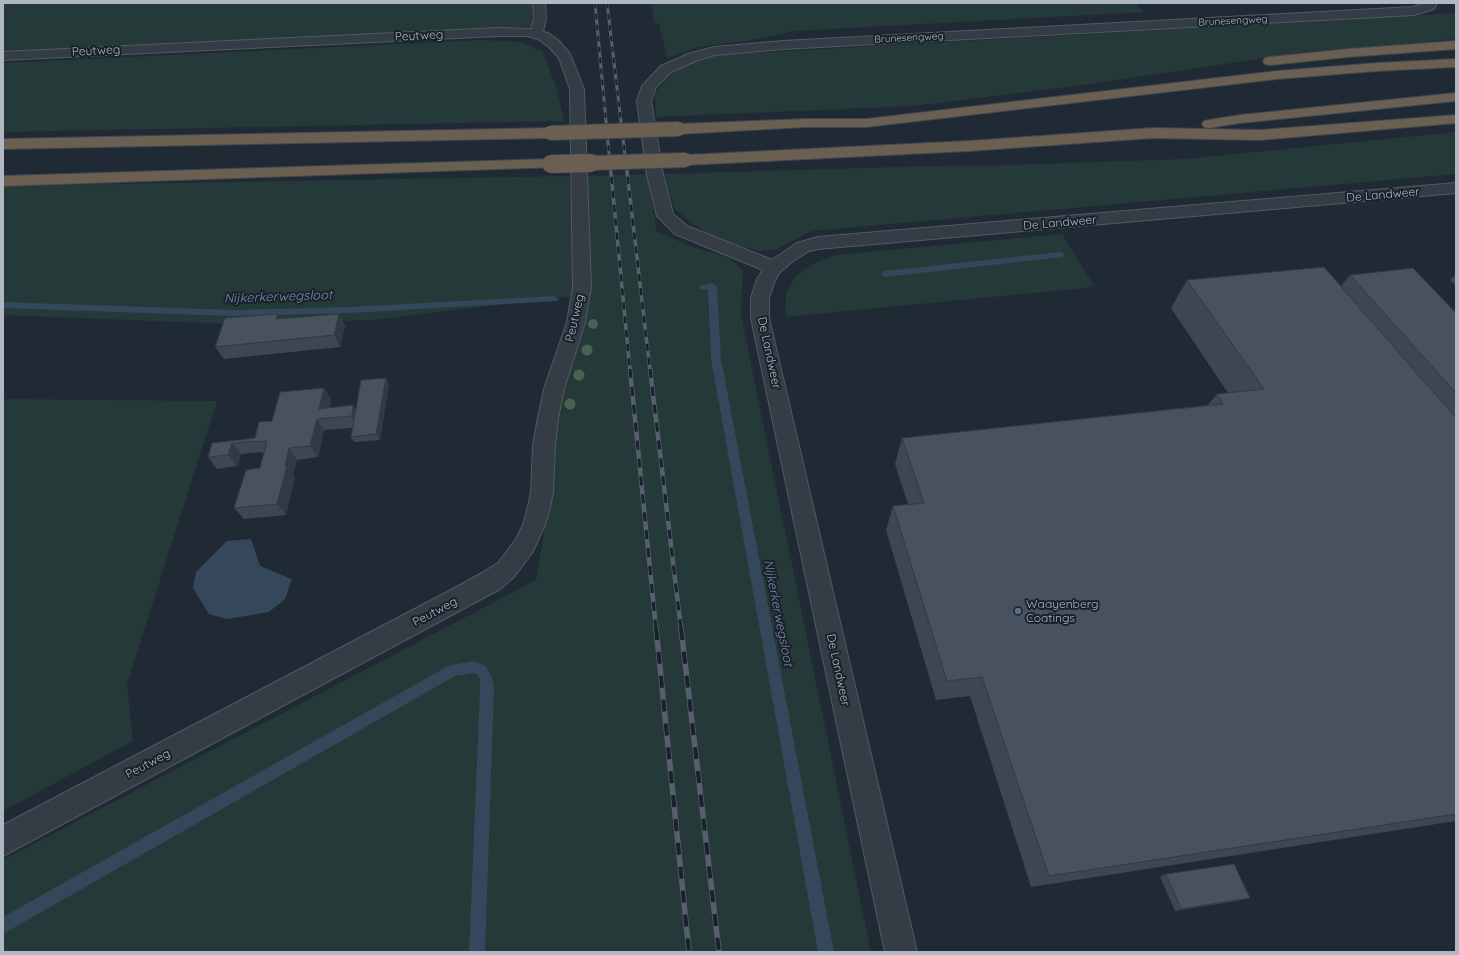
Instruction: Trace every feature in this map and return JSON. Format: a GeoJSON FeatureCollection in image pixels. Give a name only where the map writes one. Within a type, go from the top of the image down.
{"type":"FeatureCollection","features":[{"type":"Feature","properties":{"kind":"highway"},"geometry":{"type":"LineString","coordinates":[[1255,63],[1348,53],[1456,45]]}},
{"type":"Feature","properties":{"kind":"highway"},"geometry":{"type":"LineString","coordinates":[[3,144],[550,133],[805,123],[866,123],[1277,76],[1456,62]]}},
{"type":"Feature","properties":{"kind":"highway"},"geometry":{"type":"LineString","coordinates":[[805,123],[859,114],[1063,90],[1232,67]]}},
{"type":"Feature","properties":{"kind":"highway"},"geometry":{"type":"LineString","coordinates":[[3,181],[686,160],[969,146],[1153,133],[1240,119],[1456,97]]}},
{"type":"Feature","properties":{"kind":"highway"},"geometry":{"type":"LineString","coordinates":[[1153,133],[1260,135],[1456,119]]}},
{"type":"Feature","properties":{"kind":"street"},"geometry":{"type":"LineString","coordinates":[[536,33],[540,19],[540,3]]}},
{"type":"Feature","properties":{"kind":"street","name":"Brunesengweg"},"geometry":{"type":"LineString","coordinates":[[774,268],[681,230],[665,216],[655,175],[644,101],[649,86],[666,69],[693,57],[714,51],[783,45],[1414,11],[1430,6],[1431,3]]}},
{"type":"Feature","properties":{"kind":"street","name":"Peutweg"},"geometry":{"type":"LineString","coordinates":[[3,56],[468,33],[536,33],[549,40],[560,50],[570,67],[577,89],[582,288],[576,322],[556,382],[548,418],[544,445],[542,492],[539,507],[534,525],[524,546],[506,570],[491,581],[3,841]]}},
{"type":"Feature","properties":{"kind":"street","name":"De Landweer"},"geometry":{"type":"LineString","coordinates":[[900,952],[760,318],[760,298],[766,279],[774,268],[787,257],[803,247],[818,243],[1251,207],[1456,188]]}},
{"type":"Feature","properties":{"kind":"green space"},"geometry":{"type":"Polygon","coordinates":[[[3,3],[532,3],[532,26],[509,29],[3,54],[3,3]]]}},
{"type":"Feature","properties":{"kind":"green space"},"geometry":{"type":"Polygon","coordinates":[[[651,3],[1135,3],[1144,12],[795,31],[746,41],[699,47],[667,58],[659,23],[655,23],[651,3]]]}},
{"type":"Feature","properties":{"kind":"green space"},"geometry":{"type":"Polygon","coordinates":[[[1456,13],[1456,39],[1265,58],[1097,83],[913,106],[656,117],[655,94],[664,81],[681,66],[717,55],[1456,13]]]}},
{"type":"Feature","properties":{"kind":"green space"},"geometry":{"type":"Polygon","coordinates":[[[481,40],[521,42],[542,51],[557,89],[564,121],[3,132],[3,63],[481,40]]]}},
{"type":"Feature","properties":{"kind":"green space"},"geometry":{"type":"Polygon","coordinates":[[[1456,132],[1456,174],[812,231],[775,250],[757,251],[715,238],[694,225],[675,209],[663,174],[1185,159],[1456,132]]]}},
{"type":"Feature","properties":{"kind":"green space"},"geometry":{"type":"Polygon","coordinates":[[[647,174],[657,232],[693,247],[729,258],[743,270],[741,315],[871,952],[3,952],[3,860],[536,580],[551,492],[558,405],[587,313],[587,176],[647,174]]]}},
{"type":"Feature","properties":{"kind":"green space"},"geometry":{"type":"Polygon","coordinates":[[[569,176],[572,209],[575,287],[571,296],[374,320],[231,324],[3,315],[3,186],[569,176]]]}},
{"type":"Feature","properties":{"kind":"green space"},"geometry":{"type":"Polygon","coordinates":[[[1062,234],[1095,287],[785,317],[786,294],[794,278],[810,265],[835,255],[1062,234]]]}},
{"type":"Feature","properties":{"kind":"green space"},"geometry":{"type":"Polygon","coordinates":[[[3,399],[217,401],[127,684],[133,741],[3,811],[3,399]]]}},
{"type":"Feature","properties":{"kind":"water"},"geometry":{"type":"Polygon","coordinates":[[[251,539],[260,566],[292,579],[285,599],[269,612],[227,619],[209,614],[193,588],[196,572],[227,541],[251,539]]]}},
{"type":"Feature","properties":{"kind":"building"},"geometry":{"type":"Polygon","coordinates":[[[1324,267],[1456,418],[1456,814],[1049,876],[982,677],[947,681],[893,506],[924,503],[902,438],[1223,404],[1217,394],[1264,389],[1187,280],[1324,267]]]}},
{"type":"Feature","properties":{"kind":"building"},"geometry":{"type":"Polygon","coordinates":[[[1413,268],[1456,313],[1456,393],[1350,275],[1413,268]]]}},
{"type":"Feature","properties":{"kind":"building"},"geometry":{"type":"Polygon","coordinates":[[[278,314],[276,319],[339,314],[334,335],[215,347],[225,318],[278,314]]]}},
{"type":"Feature","properties":{"kind":"building"},"geometry":{"type":"Polygon","coordinates":[[[386,378],[376,434],[351,437],[361,380],[386,378]]]}},
{"type":"Feature","properties":{"kind":"building"},"geometry":{"type":"Polygon","coordinates":[[[324,388],[319,409],[353,405],[352,416],[317,419],[310,446],[289,448],[285,466],[287,466],[277,504],[234,508],[246,470],[260,468],[267,441],[232,443],[228,455],[208,457],[212,443],[255,438],[259,422],[272,421],[280,392],[324,388]]]}},
{"type":"Feature","properties":{"kind":"building"},"geometry":{"type":"Polygon","coordinates":[[[1234,864],[1250,898],[1181,909],[1166,874],[1234,864]]]}},
{"type":"Feature","properties":{"kind":"waterway"},"geometry":{"type":"LineString","coordinates":[[885,274],[1060,255]]}},
{"type":"Feature","properties":{"kind":"waterway","name":"Nijkerkerwegsloot"},"geometry":{"type":"LineString","coordinates":[[704,287],[712,286],[716,359],[826,952]]}},
{"type":"Feature","properties":{"kind":"waterway","name":"Nijkerkerwegsloot"},"geometry":{"type":"LineString","coordinates":[[3,305],[234,313],[350,310],[554,299]]}},
{"type":"Feature","properties":{"kind":"waterway"},"geometry":{"type":"LineString","coordinates":[[3,926],[453,670],[473,667],[481,670],[486,677],[487,688],[477,952]]}},
{"type":"Feature","properties":{"kind":"railway"},"geometry":{"type":"LineString","coordinates":[[595,3],[610,164]]}},
{"type":"Feature","properties":{"kind":"railway"},"geometry":{"type":"LineString","coordinates":[[607,3],[626,164]]}},
{"type":"Feature","properties":{"kind":"railway"},"geometry":{"type":"LineString","coordinates":[[610,163],[630,370]]}},
{"type":"Feature","properties":{"kind":"railway"},"geometry":{"type":"LineString","coordinates":[[626,163],[650,370]]}},
{"type":"Feature","properties":{"kind":"railway"},"geometry":{"type":"LineString","coordinates":[[630,369],[656,629]]}},
{"type":"Feature","properties":{"kind":"railway"},"geometry":{"type":"LineString","coordinates":[[650,369],[681,629]]}},
{"type":"Feature","properties":{"kind":"railway"},"geometry":{"type":"LineString","coordinates":[[656,628],[689,952]]}},
{"type":"Feature","properties":{"kind":"railway"},"geometry":{"type":"LineString","coordinates":[[681,628],[719,952]]}},
{"type":"Feature","properties":{"kind":"place","name":"Waayenberg Coatings"},"geometry":{"type":"Point","coordinates":[1018,611]}}]}
